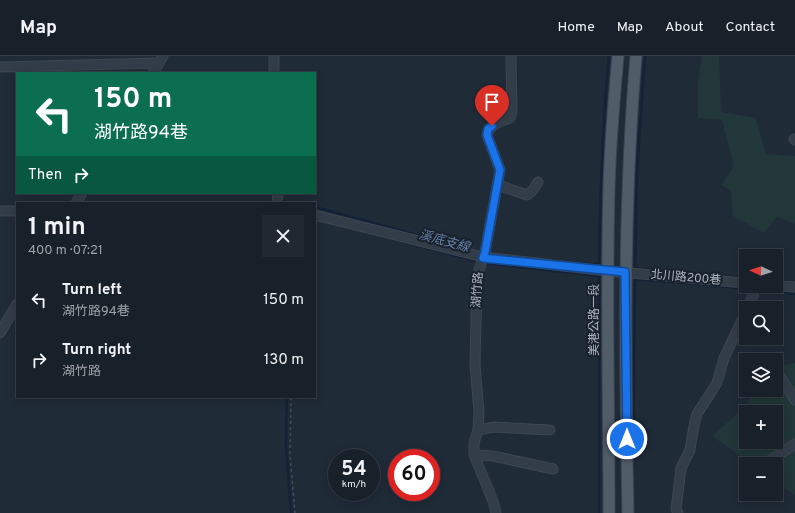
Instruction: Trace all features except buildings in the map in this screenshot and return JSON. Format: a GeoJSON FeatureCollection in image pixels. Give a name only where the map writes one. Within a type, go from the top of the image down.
{"type":"FeatureCollection","features":[{"type":"Feature","properties":{"kind":"main road","name":"美港公路一段"},"geometry":{"type":"LineString","coordinates":[[609,513],[607,271],[609,188],[613,111],[618,56]]}},
{"type":"Feature","properties":{"kind":"main road"},"geometry":{"type":"LineString","coordinates":[[628,513],[625,272],[629,168],[636,56]]}},
{"type":"Feature","properties":{"kind":"street"},"geometry":{"type":"LineString","coordinates":[[274,56],[274,72]]}},
{"type":"Feature","properties":{"kind":"street","name":"湖竹路"},"geometry":{"type":"LineString","coordinates":[[496,512],[474,455],[474,443],[478,430],[477,381],[475,364],[477,291],[479,270],[485,252],[500,170],[487,135],[488,129],[492,126],[510,118],[512,111],[511,56]]}},
{"type":"Feature","properties":{"kind":"street"},"geometry":{"type":"LineString","coordinates":[[0,68],[161,60]]}},
{"type":"Feature","properties":{"kind":"street"},"geometry":{"type":"LineString","coordinates":[[154,72],[161,60]]}},
{"type":"Feature","properties":{"kind":"street"},"geometry":{"type":"LineString","coordinates":[[498,185],[527,195],[533,190],[538,182]]}},
{"type":"Feature","properties":{"kind":"street"},"geometry":{"type":"LineString","coordinates":[[0,211],[16,211]]}},
{"type":"Feature","properties":{"kind":"street","name":"北川路200巷"},"geometry":{"type":"LineString","coordinates":[[316,215],[483,258],[739,282]]}},
{"type":"Feature","properties":{"kind":"street"},"geometry":{"type":"LineString","coordinates":[[783,287],[795,288]]}},
{"type":"Feature","properties":{"kind":"street"},"geometry":{"type":"LineString","coordinates":[[0,333],[16,306]]}},
{"type":"Feature","properties":{"kind":"street"},"geometry":{"type":"LineString","coordinates":[[678,513],[676,509],[681,468],[692,443],[697,414],[717,383],[724,358],[739,327]]}},
{"type":"Feature","properties":{"kind":"street"},"geometry":{"type":"LineString","coordinates":[[783,381],[795,400]]}},
{"type":"Feature","properties":{"kind":"street"},"geometry":{"type":"LineString","coordinates":[[478,430],[494,427],[550,430]]}},
{"type":"Feature","properties":{"kind":"street"},"geometry":{"type":"LineString","coordinates":[[775,457],[795,444]]}},
{"type":"Feature","properties":{"kind":"street"},"geometry":{"type":"LineString","coordinates":[[474,455],[494,456],[553,469]]}},
{"type":"Feature","properties":{"kind":"street"},"geometry":{"type":"LineString","coordinates":[[486,513],[496,512]]}},
{"type":"Feature","properties":{"kind":"path"},"geometry":{"type":"LineString","coordinates":[[291,398],[290,456],[295,513]]}},
{"type":"Feature","properties":{"kind":"green space"},"geometry":{"type":"Polygon","coordinates":[[[702,56],[719,56],[721,112],[756,118],[766,154],[795,156],[795,224],[777,217],[764,233],[733,216],[731,191],[721,185],[734,166],[722,120],[698,118],[698,81],[702,56]]]}},
{"type":"Feature","properties":{"kind":"green space"},"geometry":{"type":"Polygon","coordinates":[[[795,363],[795,495],[783,486],[783,457],[742,457],[712,436],[739,412],[739,449],[783,449],[783,405],[746,405],[751,397],[783,397],[783,366],[795,363]]]}},
{"type":"Feature","properties":{"kind":"waterway"},"geometry":{"type":"LineString","coordinates":[[599,267],[602,162],[609,56]]}},
{"type":"Feature","properties":{"kind":"waterway"},"geometry":{"type":"LineString","coordinates":[[635,271],[637,171],[645,56]]}},
{"type":"Feature","properties":{"kind":"waterway","name":"溪底支線"},"geometry":{"type":"LineString","coordinates":[[280,202],[291,202]]}},
{"type":"Feature","properties":{"kind":"waterway","name":"溪底支線"},"geometry":{"type":"LineString","coordinates":[[316,207],[468,249]]}},
{"type":"Feature","properties":{"kind":"waterway"},"geometry":{"type":"LineString","coordinates":[[366,232],[479,262]]}},
{"type":"Feature","properties":{"kind":"waterway","name":"溪底支線"},"geometry":{"type":"LineString","coordinates":[[550,260],[599,265]]}},
{"type":"Feature","properties":{"kind":"waterway"},"geometry":{"type":"LineString","coordinates":[[484,263],[599,276]]}},
{"type":"Feature","properties":{"kind":"waterway","name":"溪底支線"},"geometry":{"type":"LineString","coordinates":[[635,268],[739,277]]}},
{"type":"Feature","properties":{"kind":"waterway"},"geometry":{"type":"LineString","coordinates":[[599,272],[599,513]]}},
{"type":"Feature","properties":{"kind":"waterway"},"geometry":{"type":"LineString","coordinates":[[633,473],[635,276]]}},
{"type":"Feature","properties":{"kind":"waterway"},"geometry":{"type":"LineString","coordinates":[[635,279],[739,288]]}},
{"type":"Feature","properties":{"kind":"waterway","name":"溪底支線"},"geometry":{"type":"LineString","coordinates":[[783,282],[795,283]]}},
{"type":"Feature","properties":{"kind":"waterway"},"geometry":{"type":"LineString","coordinates":[[783,293],[795,294]]}},
{"type":"Feature","properties":{"kind":"waterway"},"geometry":{"type":"LineString","coordinates":[[713,397],[721,387],[722,381]]}},
{"type":"Feature","properties":{"kind":"waterway","name":"溪底支線"},"geometry":{"type":"LineString","coordinates":[[287,398],[286,444],[291,513]]}},
{"type":"Feature","properties":{"kind":"waterway"},"geometry":{"type":"LineString","coordinates":[[693,450],[696,447],[696,438]]}},
{"type":"Feature","properties":{"kind":"route"},"geometry":{"type":"LineString","coordinates":[[492,126],[488,129],[487,135],[500,170],[483,258],[625,272],[627,439]]}}]}
